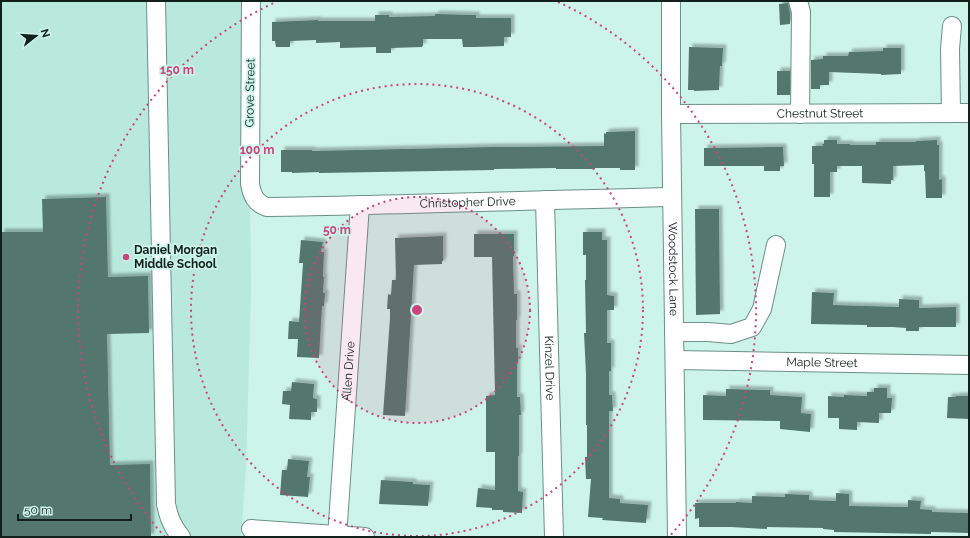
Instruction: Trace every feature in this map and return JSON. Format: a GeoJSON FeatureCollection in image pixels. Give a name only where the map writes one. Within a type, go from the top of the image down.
{"type":"FeatureCollection","features":[{"type":"Feature","properties":{"kind":"street"},"geometry":{"type":"LineString","coordinates":[[156,1],[166,504],[169,517],[174,528],[181,537]]}},
{"type":"Feature","properties":{"kind":"street","name":"Grove Street"},"geometry":{"type":"LineString","coordinates":[[251,1],[250,184],[252,195],[262,206]]}},
{"type":"Feature","properties":{"kind":"street","name":"Woodstock Lane"},"geometry":{"type":"LineString","coordinates":[[671,1],[671,114],[677,537]]}},
{"type":"Feature","properties":{"kind":"street"},"geometry":{"type":"LineString","coordinates":[[798,1],[801,12],[800,114]]}},
{"type":"Feature","properties":{"kind":"street"},"geometry":{"type":"LineString","coordinates":[[951,113],[950,49],[952,26]]}},
{"type":"Feature","properties":{"kind":"street","name":"Chestnut Street"},"geometry":{"type":"LineString","coordinates":[[671,114],[969,113]]}},
{"type":"Feature","properties":{"kind":"street","name":"Christopher Drive"},"geometry":{"type":"LineString","coordinates":[[262,206],[672,197]]}},
{"type":"Feature","properties":{"kind":"street","name":"Kinzel Drive"},"geometry":{"type":"LineString","coordinates":[[545,200],[554,537]]}},
{"type":"Feature","properties":{"kind":"street","name":"Allen Drive"},"geometry":{"type":"LineString","coordinates":[[337,536],[360,205]]}},
{"type":"Feature","properties":{"kind":"street"},"geometry":{"type":"LineString","coordinates":[[674,332],[731,334],[752,327],[762,308],[776,245]]}},
{"type":"Feature","properties":{"kind":"street","name":"Maple Street"},"geometry":{"type":"LineString","coordinates":[[675,360],[969,365]]}},
{"type":"Feature","properties":{"kind":"street"},"geometry":{"type":"LineString","coordinates":[[251,529],[365,537]]}},
{"type":"Feature","properties":{"kind":"shaded area","name":"Daniel Morgan Middle School"},"geometry":{"type":"Polygon","coordinates":[[[1,1],[251,1],[251,293],[246,469],[241,537],[1,537],[1,1]]]}},
{"type":"Feature","properties":{"kind":"building"},"geometry":{"type":"Polygon","coordinates":[[[788,3],[790,24],[780,25],[779,4],[788,3]]]}},
{"type":"Feature","properties":{"kind":"building"},"geometry":{"type":"Polygon","coordinates":[[[435,14],[476,15],[476,18],[511,18],[511,37],[504,37],[504,46],[475,47],[463,47],[462,39],[423,39],[422,47],[391,48],[391,53],[376,53],[376,47],[340,48],[340,42],[316,43],[316,40],[290,41],[290,47],[276,47],[275,41],[272,41],[272,22],[318,20],[375,21],[375,15],[389,15],[389,17],[435,16],[435,14]]]}},
{"type":"Feature","properties":{"kind":"building"},"geometry":{"type":"Polygon","coordinates":[[[689,47],[723,48],[722,66],[720,66],[719,90],[688,90],[689,47]]]}},
{"type":"Feature","properties":{"kind":"building"},"geometry":{"type":"Polygon","coordinates":[[[883,48],[901,48],[901,74],[881,75],[829,72],[829,85],[820,85],[820,89],[811,89],[811,60],[823,59],[823,56],[848,56],[849,52],[883,51],[883,48]]]}},
{"type":"Feature","properties":{"kind":"building"},"geometry":{"type":"Polygon","coordinates":[[[777,71],[790,71],[790,95],[777,95],[777,71]]]}},
{"type":"Feature","properties":{"kind":"building"},"geometry":{"type":"Polygon","coordinates":[[[635,131],[635,170],[620,170],[620,168],[556,168],[319,173],[281,172],[281,150],[312,151],[604,146],[604,133],[606,134],[606,132],[635,131]]]}},
{"type":"Feature","properties":{"kind":"building"},"geometry":{"type":"Polygon","coordinates":[[[824,140],[837,140],[837,144],[876,145],[876,142],[916,142],[937,140],[937,145],[939,145],[939,180],[942,179],[942,198],[926,198],[924,165],[893,166],[893,180],[891,180],[891,184],[862,183],[862,166],[837,166],[837,172],[830,172],[830,197],[814,197],[814,164],[812,164],[812,146],[823,146],[822,144],[824,144],[824,140]]]}},
{"type":"Feature","properties":{"kind":"building"},"geometry":{"type":"Polygon","coordinates":[[[783,147],[784,166],[780,166],[780,171],[764,171],[764,166],[704,166],[704,148],[783,147]]]}},
{"type":"Feature","properties":{"kind":"building"},"geometry":{"type":"Polygon","coordinates":[[[106,197],[108,277],[148,276],[149,333],[107,334],[110,465],[150,464],[151,537],[1,537],[1,232],[43,232],[42,199],[106,197]]]}},
{"type":"Feature","properties":{"kind":"building"},"geometry":{"type":"Polygon","coordinates":[[[695,209],[719,209],[720,314],[696,315],[695,209]]]}},
{"type":"Feature","properties":{"kind":"building"},"geometry":{"type":"Polygon","coordinates":[[[583,232],[602,232],[602,240],[607,240],[607,295],[614,296],[614,310],[607,310],[607,343],[611,343],[609,395],[612,395],[613,411],[609,411],[609,498],[620,499],[620,503],[648,505],[646,523],[602,520],[603,518],[588,517],[591,479],[586,479],[585,457],[587,457],[584,333],[586,333],[586,255],[583,255],[583,232]]]}},
{"type":"Feature","properties":{"kind":"building"},"geometry":{"type":"Polygon","coordinates":[[[474,234],[514,234],[514,294],[517,294],[516,348],[518,348],[517,397],[520,397],[521,415],[519,415],[518,491],[523,492],[522,513],[503,512],[503,510],[492,510],[492,508],[476,507],[478,488],[495,490],[495,452],[486,452],[486,396],[495,395],[492,257],[474,257],[474,234]]]}},
{"type":"Feature","properties":{"kind":"building"},"geometry":{"type":"Polygon","coordinates":[[[443,236],[442,264],[414,265],[405,416],[383,415],[390,318],[390,309],[387,309],[388,294],[391,295],[392,280],[396,280],[395,238],[443,236]]]}},
{"type":"Feature","properties":{"kind":"building"},"geometry":{"type":"Polygon","coordinates":[[[301,240],[323,242],[321,252],[324,252],[323,293],[325,293],[324,306],[322,306],[319,358],[297,357],[298,339],[288,339],[289,321],[299,322],[303,263],[299,263],[301,240]]]}},
{"type":"Feature","properties":{"kind":"building"},"geometry":{"type":"Polygon","coordinates":[[[812,292],[834,293],[833,305],[899,307],[899,299],[919,300],[919,308],[956,307],[956,327],[919,327],[919,331],[906,331],[906,328],[867,327],[867,325],[811,324],[812,292]]]}},
{"type":"Feature","properties":{"kind":"building"},"geometry":{"type":"Polygon","coordinates":[[[292,382],[314,384],[313,398],[317,399],[317,412],[311,412],[311,420],[289,419],[290,405],[282,404],[283,391],[291,391],[292,382]]]}},
{"type":"Feature","properties":{"kind":"building"},"geometry":{"type":"Polygon","coordinates":[[[874,388],[887,388],[887,398],[892,398],[891,413],[879,413],[879,423],[857,422],[857,430],[839,429],[839,418],[828,418],[828,396],[867,396],[867,392],[874,392],[874,388]]]}},
{"type":"Feature","properties":{"kind":"building"},"geometry":{"type":"Polygon","coordinates":[[[726,389],[770,390],[770,395],[802,397],[801,413],[811,414],[810,432],[780,429],[780,421],[703,420],[703,395],[726,396],[726,389]]]}},
{"type":"Feature","properties":{"kind":"building"},"geometry":{"type":"Polygon","coordinates":[[[969,396],[969,419],[947,418],[948,397],[969,396]]]}},
{"type":"Feature","properties":{"kind":"building"},"geometry":{"type":"Polygon","coordinates":[[[288,459],[309,461],[307,477],[310,477],[308,497],[280,495],[282,470],[287,470],[288,459]]]}},
{"type":"Feature","properties":{"kind":"building"},"geometry":{"type":"Polygon","coordinates":[[[381,480],[413,482],[413,484],[430,485],[428,506],[379,504],[381,480]]]}},
{"type":"Feature","properties":{"kind":"building"},"geometry":{"type":"Polygon","coordinates":[[[836,493],[849,494],[849,506],[908,507],[908,500],[921,501],[920,509],[932,510],[932,512],[969,513],[969,533],[931,532],[931,534],[834,532],[834,530],[823,528],[767,527],[767,529],[699,527],[699,518],[695,519],[695,503],[752,503],[752,496],[785,497],[785,494],[809,495],[809,500],[836,501],[836,493]]]}},
{"type":"Feature","properties":{"kind":"place","name":"Daniel Morgan Middle School"},"geometry":{"type":"Point","coordinates":[126,257]}}]}
